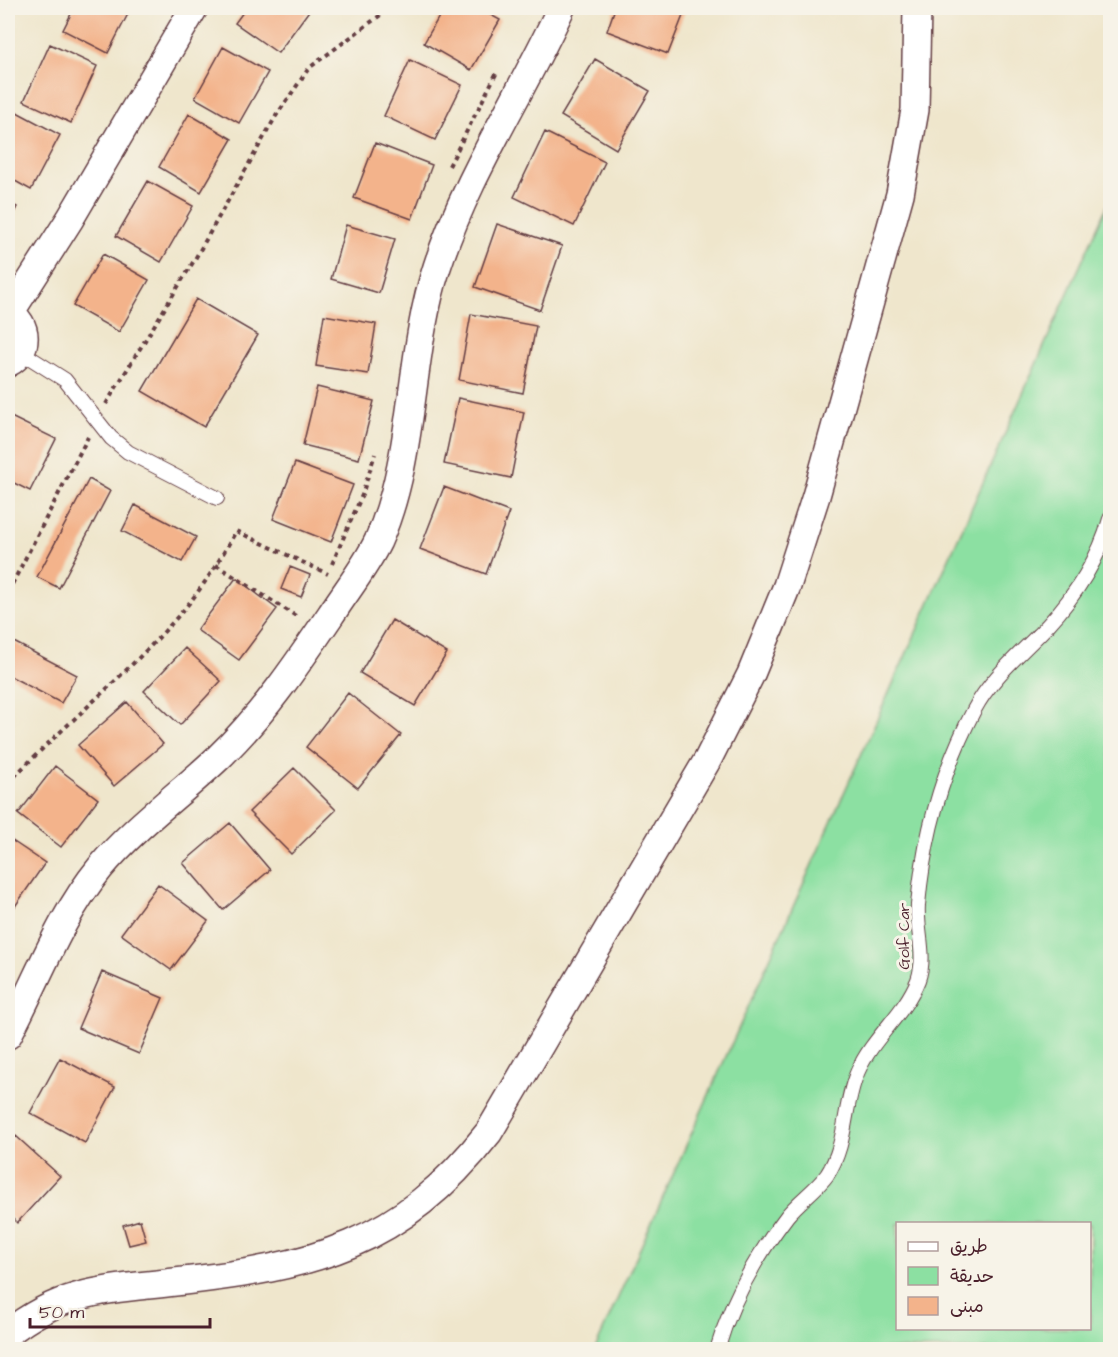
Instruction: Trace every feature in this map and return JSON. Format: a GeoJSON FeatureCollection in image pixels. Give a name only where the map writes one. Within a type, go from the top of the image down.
{"type":"FeatureCollection","features":[{"type":"Feature","properties":{"kind":"street"},"geometry":{"type":"LineString","coordinates":[[14,357],[25,341],[24,330],[19,320],[9,313],[70,219],[194,8]]}},
{"type":"Feature","properties":{"kind":"street"},"geometry":{"type":"LineString","coordinates":[[8,1035],[52,941],[98,870],[126,838],[225,751],[271,700],[301,659],[377,542],[394,488],[423,322],[436,268],[463,199],[499,125],[538,58],[561,8]]}},
{"type":"Feature","properties":{"kind":"street"},"geometry":{"type":"LineString","coordinates":[[8,1334],[39,1312],[93,1291],[290,1266],[339,1250],[367,1238],[402,1218],[435,1193],[464,1164],[489,1132],[708,759],[751,674],[787,586],[819,485],[900,194],[915,110],[917,8]]}},
{"type":"Feature","properties":{"kind":"lane"},"geometry":{"type":"LineString","coordinates":[[14,357],[65,380],[96,421],[128,452],[217,498]]}},
{"type":"Feature","properties":{"kind":"lane","name":"Golf Car"},"geometry":{"type":"LineString","coordinates":[[717,1350],[735,1301],[770,1240],[788,1214],[821,1181],[833,1164],[842,1137],[856,1074],[872,1047],[904,1006],[919,978],[922,963],[918,908],[928,836],[946,773],[973,711],[991,684],[1061,610],[1104,540],[1110,519]]}},
{"type":"Feature","properties":{"kind":"path"},"geometry":{"type":"LineString","coordinates":[[8,592],[96,421],[195,259],[276,116],[309,68],[390,8]]}},
{"type":"Feature","properties":{"kind":"path"},"geometry":{"type":"LineString","coordinates":[[8,783],[52,737],[148,650],[182,613],[216,566],[236,531]]}},
{"type":"Feature","properties":{"kind":"path"},"geometry":{"type":"LineString","coordinates":[[216,566],[300,618],[294,628]]}},
{"type":"Feature","properties":{"kind":"green space"},"geometry":{"type":"Polygon","coordinates":[[[1110,199],[1110,1349],[595,1349],[1110,199]]]}},
{"type":"Feature","properties":{"kind":"building"},"geometry":{"type":"Polygon","coordinates":[[[74,8],[131,8],[108,53],[63,30],[74,8]]]}},
{"type":"Feature","properties":{"kind":"building"},"geometry":{"type":"Polygon","coordinates":[[[246,8],[311,8],[278,53],[235,23],[246,8]]]}},
{"type":"Feature","properties":{"kind":"building"},"geometry":{"type":"Polygon","coordinates":[[[444,8],[478,8],[500,20],[471,70],[424,43],[444,8]]]}},
{"type":"Feature","properties":{"kind":"building"},"geometry":{"type":"Polygon","coordinates":[[[615,8],[686,8],[668,54],[607,31],[615,8]]]}},
{"type":"Feature","properties":{"kind":"building"},"geometry":{"type":"Polygon","coordinates":[[[50,44],[97,66],[71,123],[24,101],[50,44]]]}},
{"type":"Feature","properties":{"kind":"building"},"geometry":{"type":"Polygon","coordinates":[[[223,47],[268,72],[239,123],[195,98],[223,47]]]}},
{"type":"Feature","properties":{"kind":"building"},"geometry":{"type":"Polygon","coordinates":[[[595,59],[650,91],[616,149],[561,116],[595,59]]]}},
{"type":"Feature","properties":{"kind":"building"},"geometry":{"type":"Polygon","coordinates":[[[410,60],[462,85],[435,140],[384,116],[410,60]]]}},
{"type":"Feature","properties":{"kind":"building"},"geometry":{"type":"Polygon","coordinates":[[[15,111],[60,135],[31,190],[8,177],[8,125],[15,111]]]}},
{"type":"Feature","properties":{"kind":"building"},"geometry":{"type":"Polygon","coordinates":[[[189,114],[232,139],[201,192],[159,167],[189,114]]]}},
{"type":"Feature","properties":{"kind":"building"},"geometry":{"type":"Polygon","coordinates":[[[545,132],[605,162],[574,226],[514,197],[545,132]]]}},
{"type":"Feature","properties":{"kind":"building"},"geometry":{"type":"Polygon","coordinates":[[[375,143],[432,165],[412,219],[354,198],[375,143]]]}},
{"type":"Feature","properties":{"kind":"building"},"geometry":{"type":"Polygon","coordinates":[[[148,181],[193,206],[161,262],[116,236],[148,181]]]}},
{"type":"Feature","properties":{"kind":"building"},"geometry":{"type":"Polygon","coordinates":[[[8,202],[17,207],[8,224],[8,202]]]}},
{"type":"Feature","properties":{"kind":"building"},"geometry":{"type":"Polygon","coordinates":[[[497,224],[562,246],[540,310],[475,287],[497,224]]]}},
{"type":"Feature","properties":{"kind":"building"},"geometry":{"type":"Polygon","coordinates":[[[346,225],[395,239],[379,293],[331,279],[346,225]]]}},
{"type":"Feature","properties":{"kind":"building"},"geometry":{"type":"Polygon","coordinates":[[[103,254],[149,280],[119,332],[73,306],[103,254]]]}},
{"type":"Feature","properties":{"kind":"building"},"geometry":{"type":"Polygon","coordinates":[[[196,299],[258,335],[204,427],[142,391],[196,299]]]}},
{"type":"Feature","properties":{"kind":"building"},"geometry":{"type":"Polygon","coordinates":[[[471,314],[536,326],[523,393],[459,380],[471,314]]]}},
{"type":"Feature","properties":{"kind":"building"},"geometry":{"type":"Polygon","coordinates":[[[324,315],[376,324],[368,374],[316,366],[324,315]]]}},
{"type":"Feature","properties":{"kind":"building"},"geometry":{"type":"Polygon","coordinates":[[[317,387],[374,401],[359,459],[303,445],[317,387]]]}},
{"type":"Feature","properties":{"kind":"building"},"geometry":{"type":"Polygon","coordinates":[[[458,398],[524,412],[511,478],[444,464],[458,398]]]}},
{"type":"Feature","properties":{"kind":"building"},"geometry":{"type":"Polygon","coordinates":[[[9,416],[56,439],[30,491],[8,480],[9,416]]]}},
{"type":"Feature","properties":{"kind":"building"},"geometry":{"type":"Polygon","coordinates":[[[295,463],[353,485],[331,542],[273,519],[295,463]]]}},
{"type":"Feature","properties":{"kind":"building"},"geometry":{"type":"Polygon","coordinates":[[[89,479],[110,491],[59,588],[37,577],[89,479]]]}},
{"type":"Feature","properties":{"kind":"building"},"geometry":{"type":"Polygon","coordinates":[[[444,487],[509,512],[486,574],[420,549],[444,487]]]}},
{"type":"Feature","properties":{"kind":"building"},"geometry":{"type":"Polygon","coordinates":[[[135,505],[196,537],[182,562],[122,531],[135,505]]]}},
{"type":"Feature","properties":{"kind":"building"},"geometry":{"type":"Polygon","coordinates":[[[290,567],[310,575],[301,597],[281,589],[290,567]]]}},
{"type":"Feature","properties":{"kind":"building"},"geometry":{"type":"Polygon","coordinates":[[[236,578],[277,609],[239,660],[197,630],[236,578]]]}},
{"type":"Feature","properties":{"kind":"building"},"geometry":{"type":"Polygon","coordinates":[[[392,620],[447,653],[415,706],[360,673],[392,620]]]}},
{"type":"Feature","properties":{"kind":"building"},"geometry":{"type":"Polygon","coordinates":[[[8,639],[77,675],[61,703],[8,675],[8,639]]]}},
{"type":"Feature","properties":{"kind":"building"},"geometry":{"type":"Polygon","coordinates":[[[185,648],[221,681],[180,725],[144,691],[185,648]]]}},
{"type":"Feature","properties":{"kind":"building"},"geometry":{"type":"Polygon","coordinates":[[[348,693],[401,735],[358,788],[306,747],[348,693]]]}},
{"type":"Feature","properties":{"kind":"building"},"geometry":{"type":"Polygon","coordinates":[[[127,702],[163,744],[114,786],[78,745],[127,702]]]}},
{"type":"Feature","properties":{"kind":"building"},"geometry":{"type":"Polygon","coordinates":[[[55,766],[98,799],[61,847],[18,814],[55,766]]]}},
{"type":"Feature","properties":{"kind":"building"},"geometry":{"type":"Polygon","coordinates":[[[294,768],[336,810],[291,854],[249,812],[294,768]]]}},
{"type":"Feature","properties":{"kind":"building"},"geometry":{"type":"Polygon","coordinates":[[[230,823],[270,870],[223,910],[183,863],[230,823]]]}},
{"type":"Feature","properties":{"kind":"building"},"geometry":{"type":"Polygon","coordinates":[[[8,838],[45,863],[9,915],[8,914],[8,838]]]}},
{"type":"Feature","properties":{"kind":"building"},"geometry":{"type":"Polygon","coordinates":[[[158,884],[208,921],[171,970],[121,934],[158,884]]]}},
{"type":"Feature","properties":{"kind":"building"},"geometry":{"type":"Polygon","coordinates":[[[102,972],[163,998],[139,1054],[78,1028],[102,972]]]}},
{"type":"Feature","properties":{"kind":"building"},"geometry":{"type":"Polygon","coordinates":[[[60,1058],[115,1087],[85,1143],[30,1113],[60,1058]]]}},
{"type":"Feature","properties":{"kind":"building"},"geometry":{"type":"Polygon","coordinates":[[[16,1136],[60,1176],[17,1223],[8,1214],[8,1145],[16,1136]]]}},
{"type":"Feature","properties":{"kind":"building"},"geometry":{"type":"Polygon","coordinates":[[[140,1220],[146,1241],[129,1245],[123,1225],[140,1220]]]}}]}
